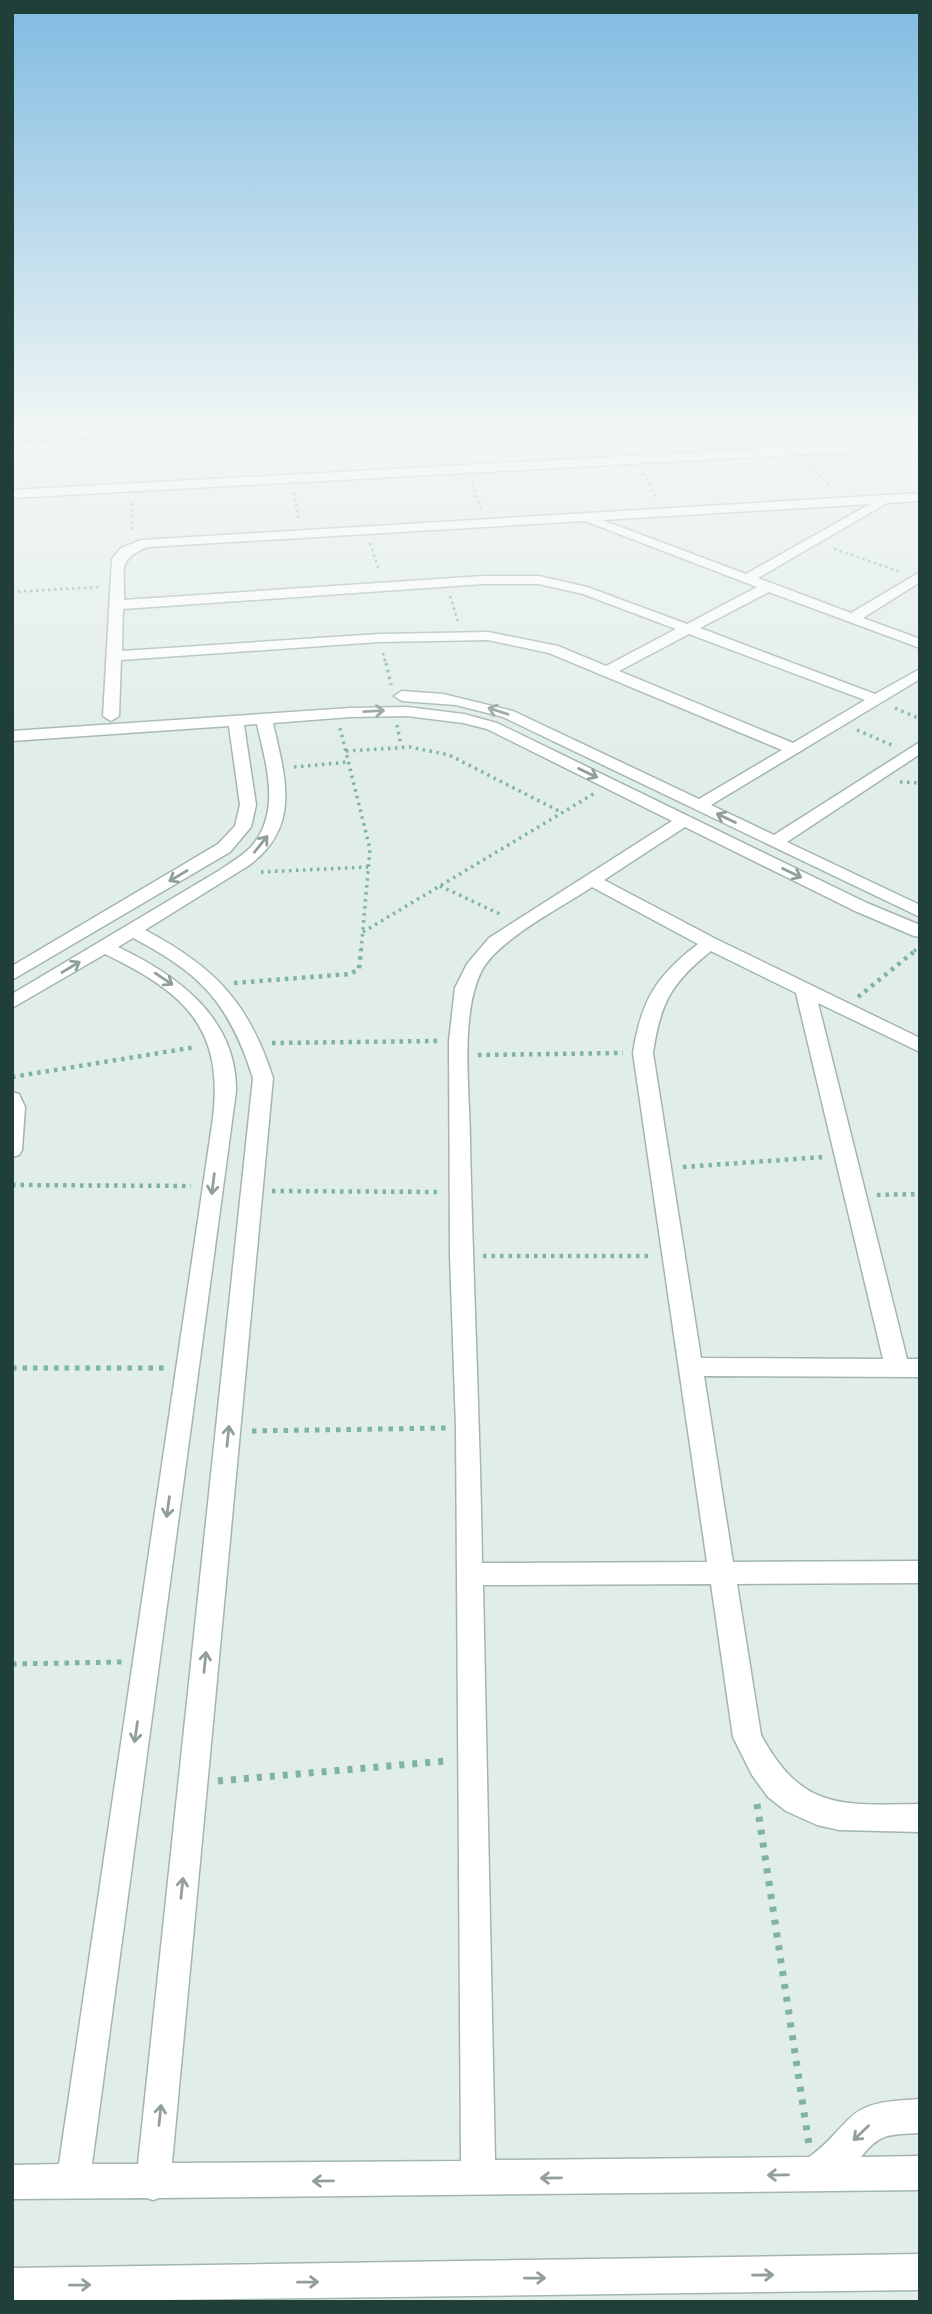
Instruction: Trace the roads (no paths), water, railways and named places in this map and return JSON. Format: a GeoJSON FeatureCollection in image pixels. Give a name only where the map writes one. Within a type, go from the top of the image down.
{"type":"FeatureCollection","features":[{"type":"Feature","properties":{"kind":"street"},"geometry":{"type":"LineString","coordinates":[[111,716],[120,559],[132,548],[152,543]]}},
{"type":"Feature","properties":{"kind":"street"},"geometry":{"type":"LineString","coordinates":[[652,543],[920,644]]}},
{"type":"Feature","properties":{"kind":"street"},"geometry":{"type":"LineString","coordinates":[[746,579],[809,543]]}},
{"type":"Feature","properties":{"kind":"street"},"geometry":{"type":"LineString","coordinates":[[851,619],[918,577]]}},
{"type":"Feature","properties":{"kind":"street"},"geometry":{"type":"LineString","coordinates":[[117,605],[446,582],[513,579],[564,584],[876,699]]}},
{"type":"Feature","properties":{"kind":"street"},"geometry":{"type":"LineString","coordinates":[[609,670],[768,587]]}},
{"type":"Feature","properties":{"kind":"street"},"geometry":{"type":"LineString","coordinates":[[115,656],[463,635],[522,642],[553,649],[609,670],[794,749]]}},
{"type":"Feature","properties":{"kind":"street"},"geometry":{"type":"LineString","coordinates":[[478,2179],[468,1428],[460,1192],[459,1048],[464,988],[476,964],[495,942],[521,924],[692,813],[920,673]]}},
{"type":"Feature","properties":{"kind":"street"},"geometry":{"type":"LineString","coordinates":[[12,723],[393,696],[443,697],[475,703],[539,728],[861,907],[920,932]]}},
{"type":"Feature","properties":{"kind":"street"},"geometry":{"type":"LineString","coordinates":[[12,736],[337,713],[407,710],[437,712],[492,726],[610,784],[775,842],[920,912]]}},
{"type":"Feature","properties":{"kind":"street"},"geometry":{"type":"LineString","coordinates":[[12,1002],[226,874],[256,851],[274,827],[281,804],[264,719]]}},
{"type":"Feature","properties":{"kind":"street"},"geometry":{"type":"LineString","coordinates":[[12,974],[224,848],[231,841],[243,827],[248,805],[236,720]]}},
{"type":"Feature","properties":{"kind":"street"},"geometry":{"type":"LineString","coordinates":[[519,739],[539,728]]}},
{"type":"Feature","properties":{"kind":"street"},"geometry":{"type":"LineString","coordinates":[[775,842],[915,750]]}},
{"type":"Feature","properties":{"kind":"street"},"geometry":{"type":"LineString","coordinates":[[591,880],[710,943],[920,1046]]}},
{"type":"Feature","properties":{"kind":"street"},"geometry":{"type":"LineString","coordinates":[[131,930],[172,951],[214,985],[234,1006],[254,1043],[263,1078],[153,2183]]}},
{"type":"Feature","properties":{"kind":"street"},"geometry":{"type":"LineString","coordinates":[[710,943],[682,964],[660,990],[647,1018],[643,1053],[747,1737],[760,1765],[780,1789],[808,1808],[840,1819],[920,1818]]}},
{"type":"Feature","properties":{"kind":"street"},"geometry":{"type":"LineString","coordinates":[[73,2182],[226,1077],[217,1043],[200,1013],[174,986],[142,964],[104,947]]}},
{"type":"Feature","properties":{"kind":"street"},"geometry":{"type":"LineString","coordinates":[[691,1367],[909,1368],[855,1195],[805,989]]}},
{"type":"Feature","properties":{"kind":"street"},"geometry":{"type":"LineString","coordinates":[[12,1099],[15,1107],[12,1150]]}},
{"type":"Feature","properties":{"kind":"street"},"geometry":{"type":"LineString","coordinates":[[469,1574],[920,1572]]}},
{"type":"Feature","properties":{"kind":"street"},"geometry":{"type":"LineString","coordinates":[[814,2175],[840,2156],[863,2128],[879,2119],[920,2116]]}},
{"type":"Feature","properties":{"kind":"street"},"geometry":{"type":"LineString","coordinates":[[12,2182],[153,2183],[920,2173]]}},
{"type":"Feature","properties":{"kind":"street"},"geometry":{"type":"LineString","coordinates":[[12,2287],[920,2272]]}}]}
